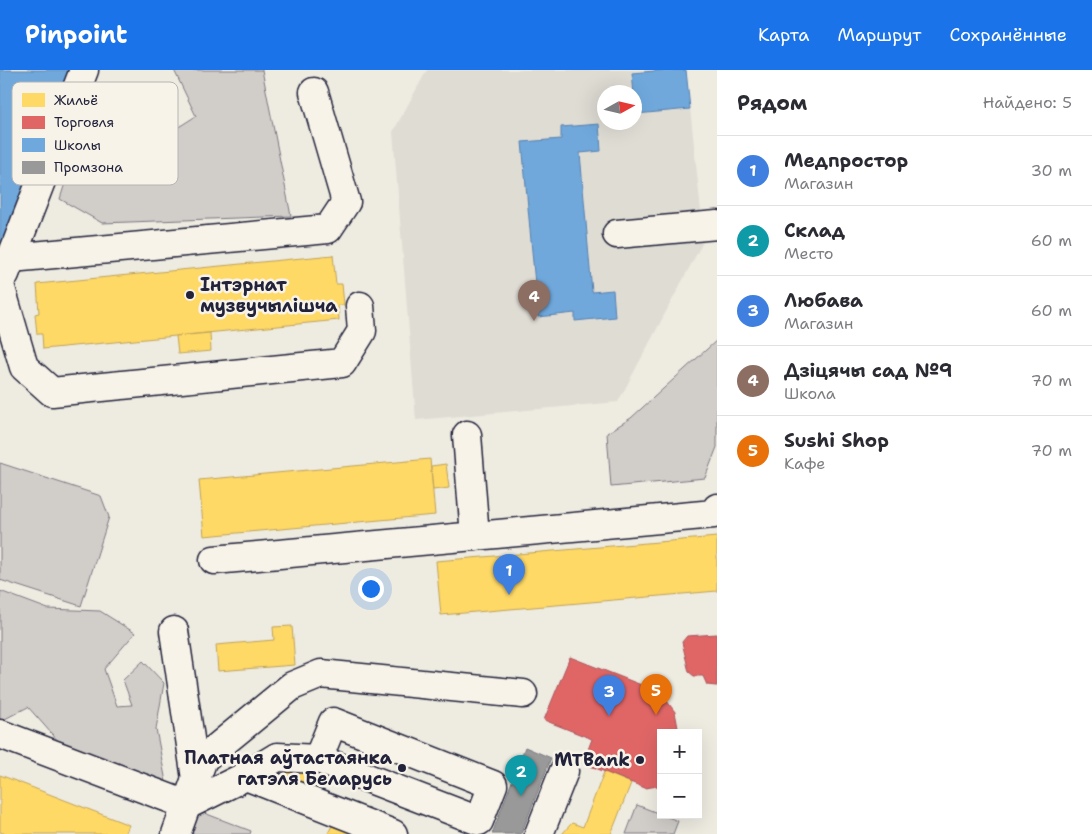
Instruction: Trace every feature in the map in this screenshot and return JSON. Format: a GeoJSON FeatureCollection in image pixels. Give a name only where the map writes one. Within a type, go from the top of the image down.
{"type":"FeatureCollection","features":[{"type":"Feature","properties":{"kind":"lane"},"geometry":{"type":"LineString","coordinates":[[79,82],[84,70]]}},
{"type":"Feature","properties":{"kind":"lane"},"geometry":{"type":"LineString","coordinates":[[11,258],[328,229],[346,202],[314,92]]}},
{"type":"Feature","properties":{"kind":"lane"},"geometry":{"type":"LineString","coordinates":[[39,185],[0,285],[24,367],[52,392],[342,363],[362,331],[360,306]]}},
{"type":"Feature","properties":{"kind":"lane"},"geometry":{"type":"LineString","coordinates":[[617,234],[717,224]]}},
{"type":"Feature","properties":{"kind":"lane"},"geometry":{"type":"LineString","coordinates":[[467,435],[475,536]]}},
{"type":"Feature","properties":{"kind":"lane"},"geometry":{"type":"LineString","coordinates":[[214,560],[714,514],[717,508]]}},
{"type":"Feature","properties":{"kind":"lane"},"geometry":{"type":"LineString","coordinates":[[174,631],[196,779]]}},
{"type":"Feature","properties":{"kind":"lane"},"geometry":{"type":"LineString","coordinates":[[176,834],[203,759],[292,686],[321,674],[523,694]]}},
{"type":"Feature","properties":{"kind":"lane"},"geometry":{"type":"LineString","coordinates":[[0,734],[187,805],[246,776],[276,757],[318,759],[479,821],[493,785],[333,722],[318,759]]}},
{"type":"Feature","properties":{"kind":"lane"},"geometry":{"type":"LineString","coordinates":[[539,834],[564,771]]}},
{"type":"Feature","properties":{"kind":"lane"},"geometry":{"type":"LineString","coordinates":[[246,776],[393,834]]}},
{"type":"Feature","properties":{"kind":"shaded area"},"geometry":{"type":"Polygon","coordinates":[[[174,70],[262,70],[291,216],[102,223],[60,199],[64,185],[178,185],[178,127],[196,116],[174,70]]]}},
{"type":"Feature","properties":{"kind":"shaded area"},"geometry":{"type":"Polygon","coordinates":[[[427,70],[686,70],[704,240],[618,402],[416,420],[393,132],[427,70]]]}},
{"type":"Feature","properties":{"kind":"shaded area"},"geometry":{"type":"Polygon","coordinates":[[[717,340],[717,447],[705,478],[611,487],[607,433],[631,418],[717,340]]]}},
{"type":"Feature","properties":{"kind":"shaded area"},"geometry":{"type":"Polygon","coordinates":[[[0,463],[101,496],[109,517],[81,606],[0,580],[0,463]]]}},
{"type":"Feature","properties":{"kind":"shaded area"},"geometry":{"type":"Polygon","coordinates":[[[0,591],[48,609],[100,611],[135,633],[104,669],[117,706],[132,705],[123,680],[143,661],[164,683],[156,729],[166,782],[59,742],[28,707],[3,720],[0,719],[0,591]]]}},
{"type":"Feature","properties":{"kind":"shaded area"},"geometry":{"type":"Polygon","coordinates":[[[637,805],[657,813],[657,819],[673,819],[678,821],[673,834],[626,834],[637,805]]]}},
{"type":"Feature","properties":{"kind":"shaded area"},"geometry":{"type":"Polygon","coordinates":[[[199,811],[251,831],[250,834],[190,834],[199,811]]]}},
{"type":"Feature","properties":{"kind":"building: Жильё","name":"Інтэрнат музвучылішча"},"geometry":{"type":"Polygon","coordinates":[[[333,255],[336,284],[342,284],[344,305],[338,305],[339,320],[43,349],[42,334],[37,334],[35,314],[39,313],[37,284],[333,255]]]}},
{"type":"Feature","properties":{"kind":"building: Жильё"},"geometry":{"type":"Polygon","coordinates":[[[210,333],[211,351],[178,354],[176,336],[210,333]]]}},
{"type":"Feature","properties":{"kind":"building: Жильё"},"geometry":{"type":"Polygon","coordinates":[[[430,459],[435,515],[204,536],[199,480],[430,459]]]}},
{"type":"Feature","properties":{"kind":"building: Жильё"},"geometry":{"type":"Polygon","coordinates":[[[446,464],[449,488],[433,490],[431,466],[446,464]]]}},
{"type":"Feature","properties":{"kind":"building: Жильё"},"geometry":{"type":"Polygon","coordinates":[[[717,537],[717,591],[441,615],[436,561],[717,537]]]}},
{"type":"Feature","properties":{"kind":"building: Жильё"},"geometry":{"type":"Polygon","coordinates":[[[292,626],[295,665],[218,671],[216,645],[274,640],[273,627],[292,626]]]}},
{"type":"Feature","properties":{"kind":"building: Жильё"},"geometry":{"type":"Polygon","coordinates":[[[290,763],[309,771],[304,785],[284,778],[290,763]]]}},
{"type":"Feature","properties":{"kind":"building: Жильё"},"geometry":{"type":"Polygon","coordinates":[[[604,772],[631,783],[611,834],[562,834],[572,823],[583,827],[604,772]]]}},
{"type":"Feature","properties":{"kind":"building: Жильё"},"geometry":{"type":"Polygon","coordinates":[[[0,775],[129,825],[125,834],[6,834],[0,832],[0,775]]]}},
{"type":"Feature","properties":{"kind":"building: Жильё"},"geometry":{"type":"Polygon","coordinates":[[[332,825],[354,834],[328,834],[332,825]]]}},
{"type":"Feature","properties":{"kind":"building: Торговля"},"geometry":{"type":"Polygon","coordinates":[[[717,634],[716,686],[707,685],[703,676],[694,676],[689,672],[682,642],[687,636],[717,634]]]}},
{"type":"Feature","properties":{"kind":"building: Торговля"},"geometry":{"type":"Polygon","coordinates":[[[570,657],[649,688],[664,697],[675,712],[678,729],[657,729],[657,786],[645,788],[583,763],[592,739],[544,720],[570,657]]]}},
{"type":"Feature","properties":{"kind":"building: Школы"},"geometry":{"type":"Polygon","coordinates":[[[0,70],[70,70],[65,82],[12,82],[12,185],[25,185],[0,247],[0,70]]]}},
{"type":"Feature","properties":{"kind":"building: Школы"},"geometry":{"type":"Polygon","coordinates":[[[686,70],[690,109],[642,113],[642,85],[633,85],[632,73],[686,70]]]}},
{"type":"Feature","properties":{"kind":"building: Школы"},"geometry":{"type":"Polygon","coordinates":[[[597,124],[597,130],[599,130],[601,151],[580,153],[592,292],[613,290],[615,317],[575,321],[575,313],[538,317],[522,142],[561,139],[561,127],[597,124]]]}},
{"type":"Feature","properties":{"kind":"building: Промзона"},"geometry":{"type":"Polygon","coordinates":[[[525,747],[551,758],[521,834],[492,834],[525,747]]]}},
{"type":"Feature","properties":{"kind":"place","name":"Інтэрнат музвучылішча"},"geometry":{"type":"Point","coordinates":[190,295]}},
{"type":"Feature","properties":{"kind":"place","name":"Дзіцячы сад №9"},"geometry":{"type":"Point","coordinates":[534,321]}},
{"type":"Feature","properties":{"kind":"place","name":"Медпростор"},"geometry":{"type":"Point","coordinates":[509,595]}},
{"type":"Feature","properties":{"kind":"place","name":"Sushi Shop"},"geometry":{"type":"Point","coordinates":[656,715]}},
{"type":"Feature","properties":{"kind":"place","name":"Любава"},"geometry":{"type":"Point","coordinates":[609,716]}},
{"type":"Feature","properties":{"kind":"place","name":"MTBank"},"geometry":{"type":"Point","coordinates":[640,760]}},
{"type":"Feature","properties":{"kind":"place","name":"Платная аўтастаянка гатэля Беларусь"},"geometry":{"type":"Point","coordinates":[402,768]}},
{"type":"Feature","properties":{"kind":"place","name":"Склад"},"geometry":{"type":"Point","coordinates":[521,796]}}]}
